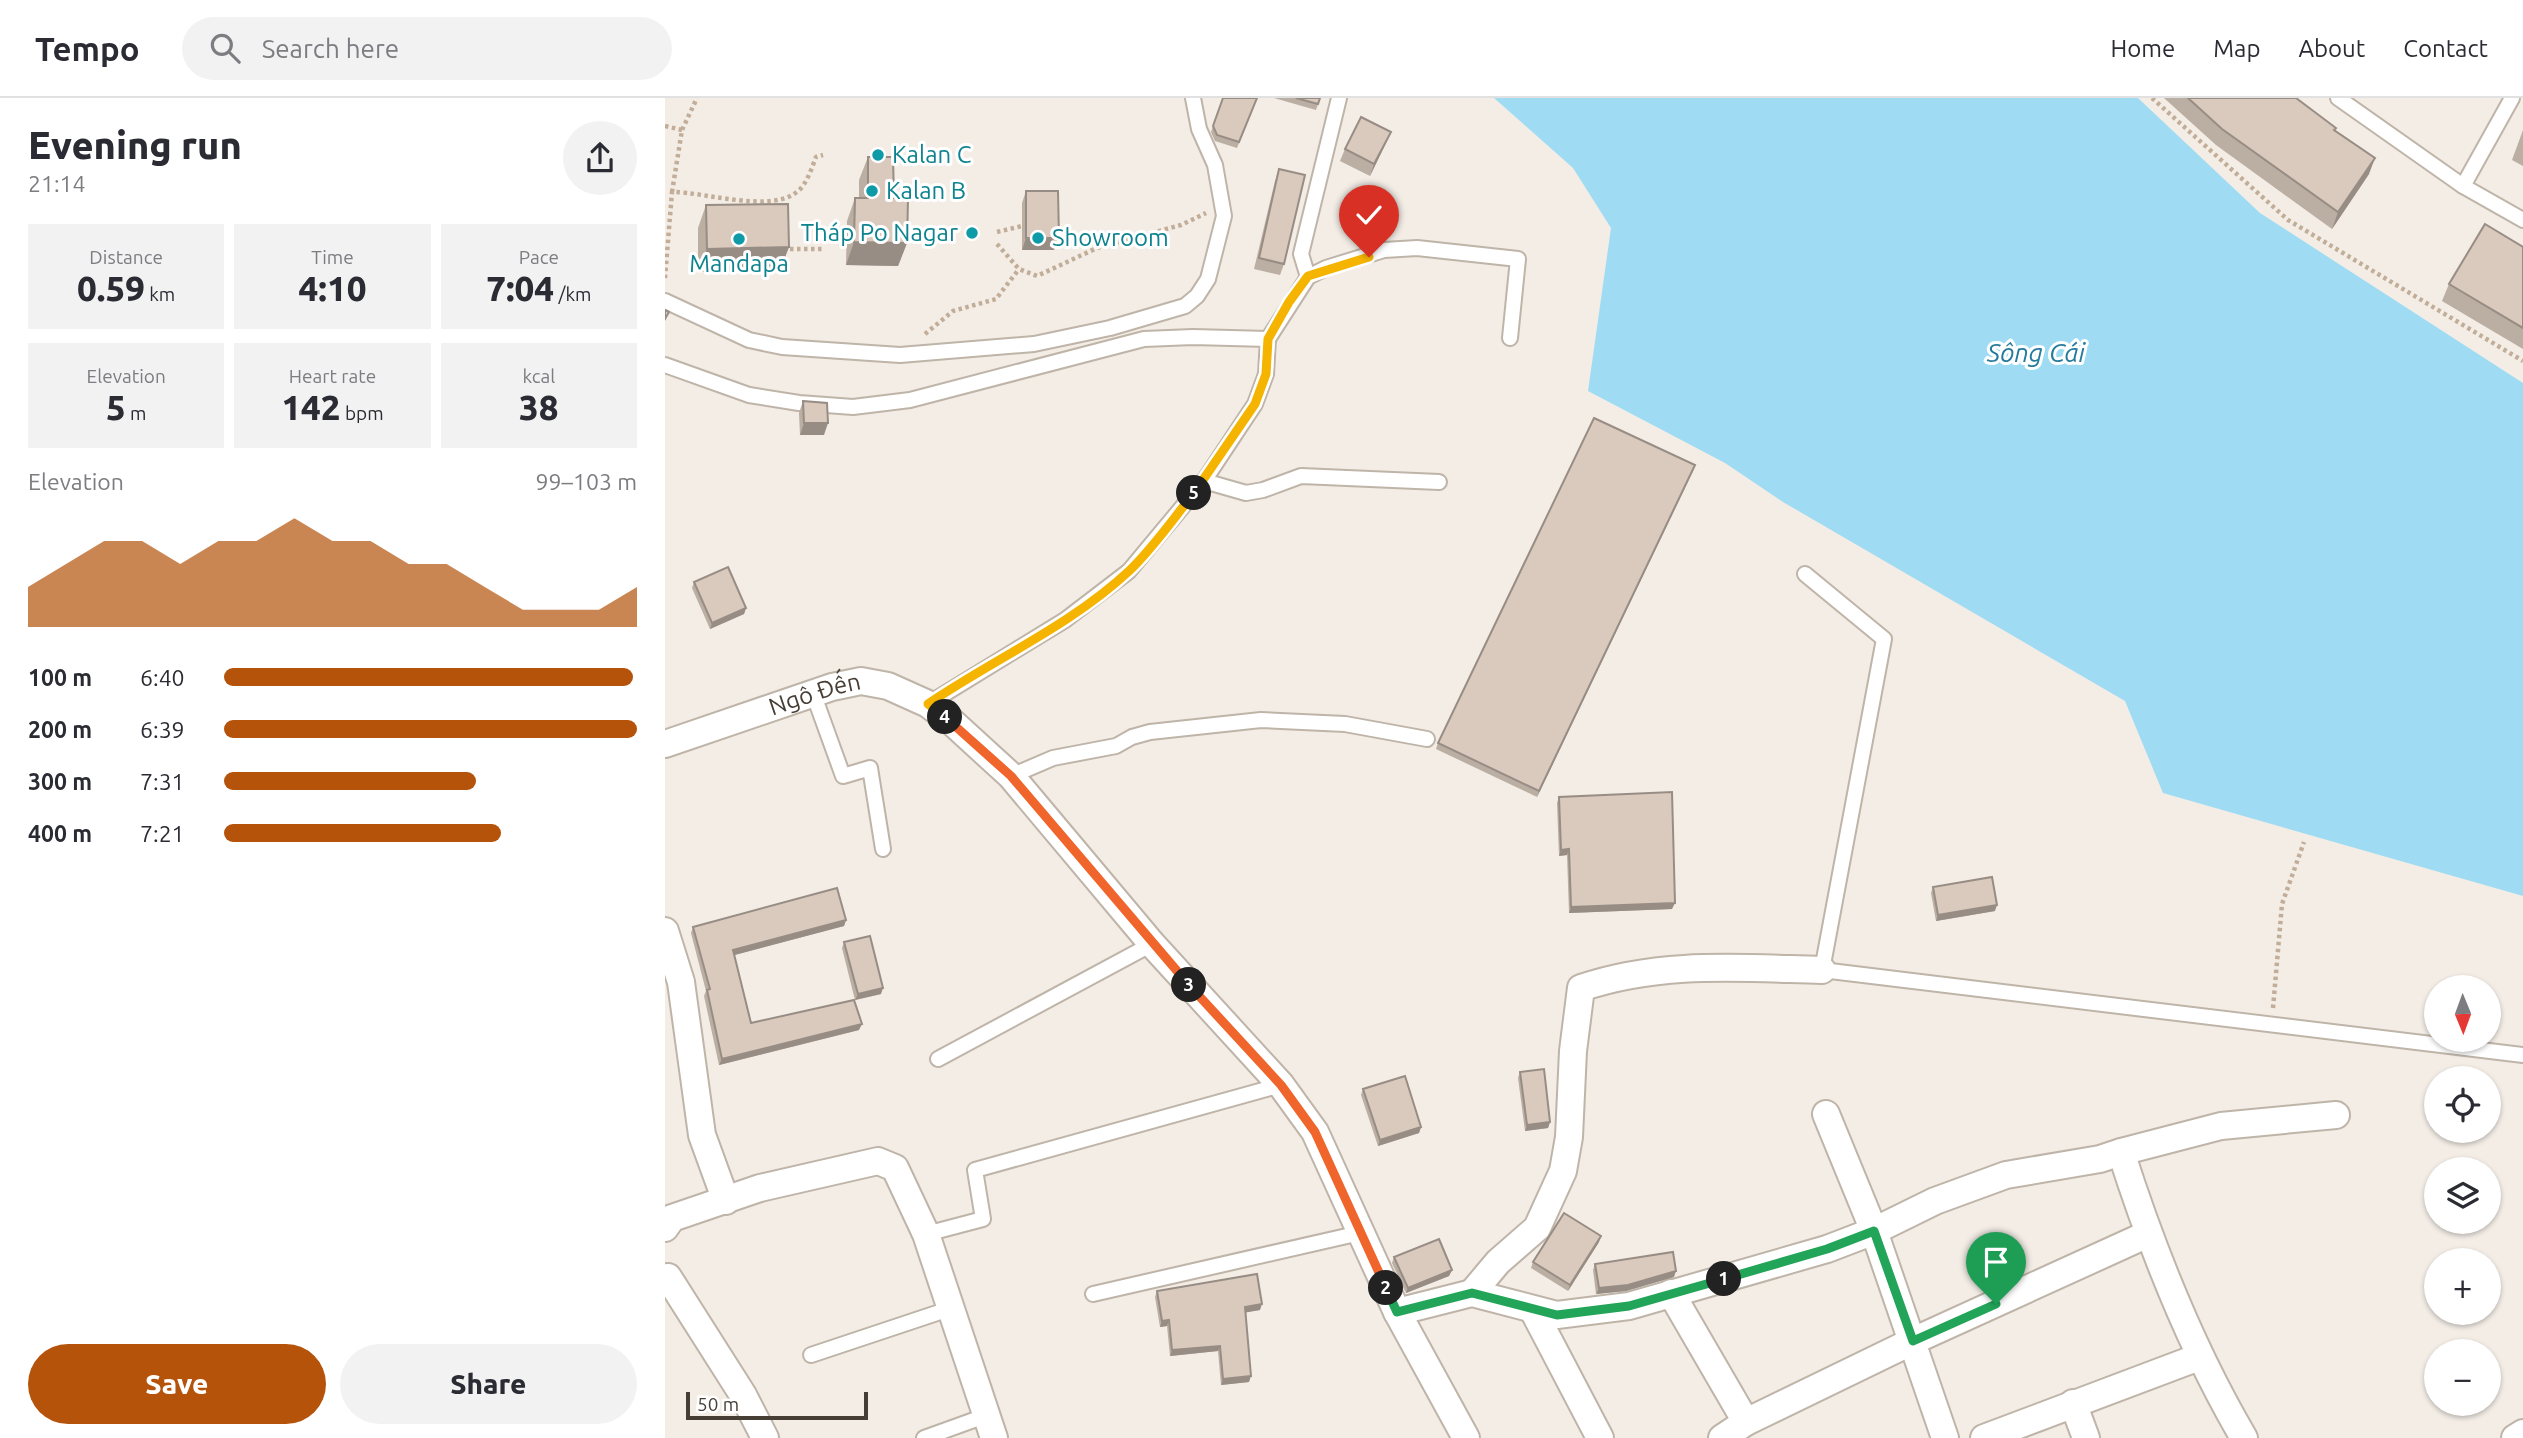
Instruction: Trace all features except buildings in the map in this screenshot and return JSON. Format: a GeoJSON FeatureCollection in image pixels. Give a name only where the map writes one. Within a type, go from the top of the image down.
{"type":"FeatureCollection","features":[{"type":"Feature","properties":{"kind":"street","name":"Ngô Đến"},"geometry":{"type":"LineString","coordinates":[[665,744],[813,693],[861,681],[888,686],[928,704],[1011,776],[1152,944],[1281,1085],[1315,1132],[1397,1312],[1466,1438]]}},
{"type":"Feature","properties":{"kind":"street"},"geometry":{"type":"LineString","coordinates":[[665,931],[681,982],[702,1135],[726,1200]]}},
{"type":"Feature","properties":{"kind":"street"},"geometry":{"type":"LineString","coordinates":[[1472,1293],[1497,1262],[1537,1228],[1563,1171],[1569,1137],[1573,1051],[1581,988],[1619,975],[1686,966],[1822,970]]}},
{"type":"Feature","properties":{"kind":"street"},"geometry":{"type":"LineString","coordinates":[[1826,1114],[1874,1231],[1945,1438]]}},
{"type":"Feature","properties":{"kind":"street"},"geometry":{"type":"LineString","coordinates":[[1397,1312],[1472,1293],[1534,1312],[1557,1315],[1629,1306],[1827,1249],[1874,1231],[1935,1201],[2005,1175],[2100,1159],[2221,1126],[2336,1115]]}},
{"type":"Feature","properties":{"kind":"street"},"geometry":{"type":"LineString","coordinates":[[2121,1152],[2148,1234],[2199,1357],[2244,1438]]}},
{"type":"Feature","properties":{"kind":"street"},"geometry":{"type":"LineString","coordinates":[[665,1228],[672,1218],[760,1188],[878,1161],[895,1168],[926,1234],[989,1427]]}},
{"type":"Feature","properties":{"kind":"street"},"geometry":{"type":"LineString","coordinates":[[1722,1438],[1746,1422],[1913,1341],[2148,1234]]}},
{"type":"Feature","properties":{"kind":"street"},"geometry":{"type":"LineString","coordinates":[[666,1273],[743,1395],[765,1438]]}},
{"type":"Feature","properties":{"kind":"street"},"geometry":{"type":"LineString","coordinates":[[1671,1293],[1746,1422]]}},
{"type":"Feature","properties":{"kind":"street"},"geometry":{"type":"LineString","coordinates":[[1534,1312],[1600,1438]]}},
{"type":"Feature","properties":{"kind":"street"},"geometry":{"type":"LineString","coordinates":[[1984,1438],[2199,1357]]}},
{"type":"Feature","properties":{"kind":"street"},"geometry":{"type":"LineString","coordinates":[[2073,1404],[2086,1438]]}},
{"type":"Feature","properties":{"kind":"street"},"geometry":{"type":"LineString","coordinates":[[2515,1438],[2523,1433]]}},
{"type":"Feature","properties":{"kind":"lane"},"geometry":{"type":"LineString","coordinates":[[665,302],[749,340],[782,346],[900,355],[1034,344],[1110,328],[1185,306],[1197,296],[1208,279],[1224,216],[1215,165],[1199,129],[1193,98]]}},
{"type":"Feature","properties":{"kind":"lane"},"geometry":{"type":"LineString","coordinates":[[1308,276],[1301,254],[1339,98]]}},
{"type":"Feature","properties":{"kind":"lane"},"geometry":{"type":"LineString","coordinates":[[2338,98],[2463,186],[2523,220]]}},
{"type":"Feature","properties":{"kind":"lane"},"geometry":{"type":"LineString","coordinates":[[2463,186],[2512,98]]}},
{"type":"Feature","properties":{"kind":"lane"},"geometry":{"type":"LineString","coordinates":[[928,704],[1065,620],[1119,579],[1159,537],[1204,481],[1255,404],[1266,374],[1268,339],[1308,276],[1384,250],[1417,248],[1518,259],[1510,338]]}},
{"type":"Feature","properties":{"kind":"lane"},"geometry":{"type":"LineString","coordinates":[[665,365],[749,395],[799,404],[853,407],[910,400],[1087,352],[1144,340],[1193,337],[1268,339]]}},
{"type":"Feature","properties":{"kind":"lane"},"geometry":{"type":"LineString","coordinates":[[1204,481],[1245,493],[1263,490],[1301,476],[1439,482]]}},
{"type":"Feature","properties":{"kind":"lane"},"geometry":{"type":"LineString","coordinates":[[1805,574],[1884,639],[1822,970],[2523,1055]]}},
{"type":"Feature","properties":{"kind":"lane"},"geometry":{"type":"LineString","coordinates":[[813,693],[843,776],[870,768],[883,849]]}},
{"type":"Feature","properties":{"kind":"lane"},"geometry":{"type":"LineString","coordinates":[[1011,776],[1053,758],[1117,746],[1132,737],[1150,732],[1261,720],[1345,723],[1427,739]]}},
{"type":"Feature","properties":{"kind":"lane"},"geometry":{"type":"LineString","coordinates":[[938,1059],[1152,944]]}},
{"type":"Feature","properties":{"kind":"lane"},"geometry":{"type":"LineString","coordinates":[[926,1234],[983,1219],[975,1170],[1281,1085]]}},
{"type":"Feature","properties":{"kind":"lane"},"geometry":{"type":"LineString","coordinates":[[1093,1294],[1360,1233]]}},
{"type":"Feature","properties":{"kind":"lane"},"geometry":{"type":"LineString","coordinates":[[811,1355],[952,1308]]}},
{"type":"Feature","properties":{"kind":"lane"},"geometry":{"type":"LineString","coordinates":[[925,1438],[989,1427]]}},
{"type":"Feature","properties":{"kind":"path"},"geometry":{"type":"LineString","coordinates":[[665,278],[682,130],[697,98]]}},
{"type":"Feature","properties":{"kind":"path"},"geometry":{"type":"LineString","coordinates":[[2152,98],[2288,220],[2523,361]]}},
{"type":"Feature","properties":{"kind":"path"},"geometry":{"type":"LineString","coordinates":[[665,126],[682,130]]}},
{"type":"Feature","properties":{"kind":"path"},"geometry":{"type":"LineString","coordinates":[[673,192],[760,201],[783,199],[799,191],[817,157],[823,155]]}},
{"type":"Feature","properties":{"kind":"path"},"geometry":{"type":"LineString","coordinates":[[997,244],[1019,269],[1037,276],[1097,248],[1181,225],[1202,213],[1224,216]]}},
{"type":"Feature","properties":{"kind":"path"},"geometry":{"type":"LineString","coordinates":[[997,232],[1022,226]]}},
{"type":"Feature","properties":{"kind":"path"},"geometry":{"type":"LineString","coordinates":[[780,250],[824,249]]}},
{"type":"Feature","properties":{"kind":"path"},"geometry":{"type":"LineString","coordinates":[[900,355],[953,311],[996,299],[1019,269]]}},
{"type":"Feature","properties":{"kind":"path"},"geometry":{"type":"LineString","coordinates":[[2271,1024],[2282,904],[2304,842]]}},
{"type":"Feature","properties":{"kind":"water","name":"Sông Cái"},"geometry":{"type":"Polygon","coordinates":[[[1494,98],[2138,98],[2260,213],[2523,383],[2523,896],[2163,793],[2125,701],[1783,502],[1725,463],[1588,391],[1611,228],[1573,168],[1494,98]]]}},
{"type":"Feature","properties":{"kind":"place","name":"Kalan C"},"geometry":{"type":"Point","coordinates":[878,155]}},
{"type":"Feature","properties":{"kind":"place","name":"Kalan B"},"geometry":{"type":"Point","coordinates":[872,191]}},
{"type":"Feature","properties":{"kind":"place","name":"Tháp Po Nagar"},"geometry":{"type":"Point","coordinates":[972,233]}},
{"type":"Feature","properties":{"kind":"place","name":"Showroom"},"geometry":{"type":"Point","coordinates":[1038,238]}},
{"type":"Feature","properties":{"kind":"place","name":"Mandapa"},"geometry":{"type":"Point","coordinates":[739,239]}},
{"type":"Feature","properties":{"kind":"route"},"geometry":{"type":"LineString","coordinates":[[1369,257],[1308,276],[1289,302],[1268,339],[1266,374],[1255,404],[1204,481],[1129,571],[1065,620],[981,669],[928,704],[952,722],[1011,776],[1152,944],[1281,1085],[1315,1132],[1397,1312],[1472,1293],[1534,1312],[1557,1315],[1629,1306],[1827,1249],[1874,1231],[1913,1341],[1996,1304]]}}]}
